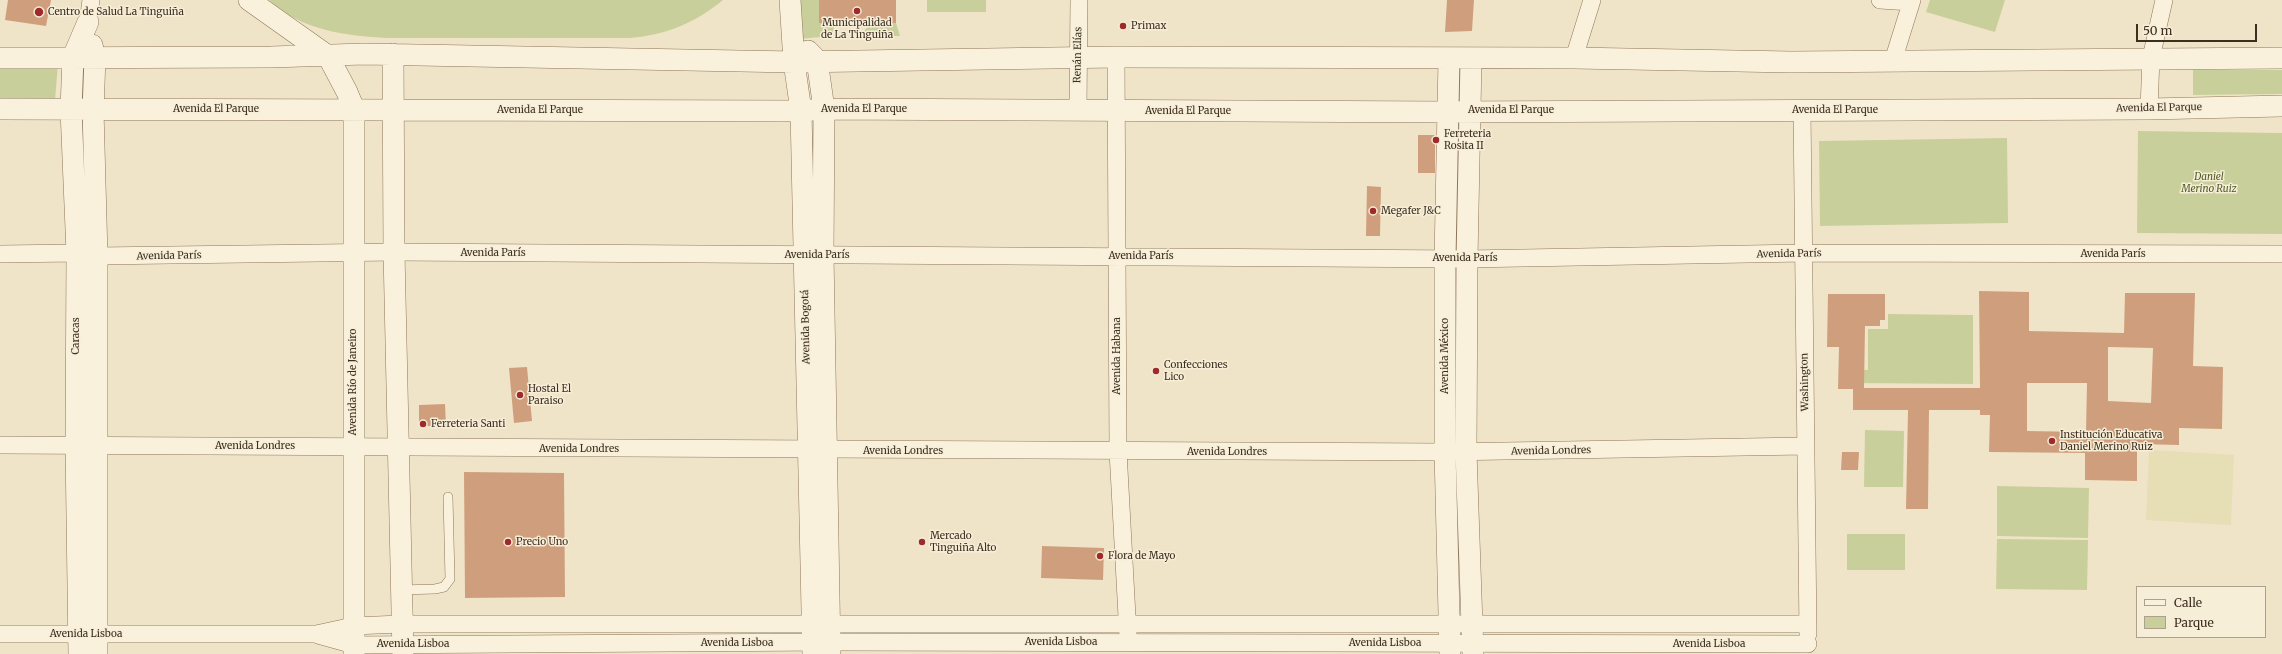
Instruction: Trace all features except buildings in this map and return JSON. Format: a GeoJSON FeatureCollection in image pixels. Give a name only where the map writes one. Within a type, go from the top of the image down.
{"type":"FeatureCollection","features":[{"type":"Feature","properties":{"kind":"street"},"geometry":{"type":"LineString","coordinates":[[91,0],[88,22],[95,58],[93,110],[97,256],[98,644]]}},
{"type":"Feature","properties":{"kind":"street"},"geometry":{"type":"LineString","coordinates":[[249,0],[328,56],[351,100]]}},
{"type":"Feature","properties":{"kind":"street","name":"Avenida Bogotá"},"geometry":{"type":"LineString","coordinates":[[790,0],[794,62],[801,111],[814,255],[821,640]]}},
{"type":"Feature","properties":{"kind":"street","name":"Renán Elías"},"geometry":{"type":"LineString","coordinates":[[1078,110],[1079,0]]}},
{"type":"Feature","properties":{"kind":"street"},"geometry":{"type":"LineString","coordinates":[[1574,58],[1592,0]]}},
{"type":"Feature","properties":{"kind":"street"},"geometry":{"type":"LineString","coordinates":[[1880,0],[1911,1],[1893,61]]}},
{"type":"Feature","properties":{"kind":"street"},"geometry":{"type":"LineString","coordinates":[[2149,109],[2150,58],[2164,0]]}},
{"type":"Feature","properties":{"kind":"street"},"geometry":{"type":"LineString","coordinates":[[271,57],[279,47],[282,35],[280,21]]}},
{"type":"Feature","properties":{"kind":"street","name":"Caracas"},"geometry":{"type":"LineString","coordinates":[[78,644],[76,446],[77,253],[71,110],[73,57],[88,22]]}},
{"type":"Feature","properties":{"kind":"street"},"geometry":{"type":"LineString","coordinates":[[792,33],[817,60]]}},
{"type":"Feature","properties":{"kind":"street"},"geometry":{"type":"LineString","coordinates":[[351,100],[353,74],[364,54]]}},
{"type":"Feature","properties":{"kind":"street"},"geometry":{"type":"LineString","coordinates":[[0,58],[271,57],[392,54],[794,62],[817,60],[1116,57],[1471,59],[1574,58],[1791,62],[2282,58]]}},
{"type":"Feature","properties":{"kind":"street"},"geometry":{"type":"LineString","coordinates":[[392,54],[394,110],[394,252],[402,641]]}},
{"type":"Feature","properties":{"kind":"street","name":"Avenida Habana"},"geometry":{"type":"LineString","coordinates":[[1116,57],[1118,451],[1128,648]]}},
{"type":"Feature","properties":{"kind":"street","name":"Avenida México"},"geometry":{"type":"LineString","coordinates":[[1449,58],[1445,259],[1445,452],[1450,641]]}},
{"type":"Feature","properties":{"kind":"street"},"geometry":{"type":"LineString","coordinates":[[1471,59],[1467,259],[1466,452],[1473,641]]}},
{"type":"Feature","properties":{"kind":"street","name":"Avenida Bogotá"},"geometry":{"type":"LineString","coordinates":[[814,255],[824,115],[817,60]]}},
{"type":"Feature","properties":{"kind":"street","name":"Avenida El Parque"},"geometry":{"type":"LineString","coordinates":[[0,109],[93,110],[351,100],[394,110],[801,111],[824,115],[1078,110],[1447,112],[1470,110],[2149,109],[2282,106]]}},
{"type":"Feature","properties":{"kind":"street","name":"Avenida Río de Janeiro"},"geometry":{"type":"LineString","coordinates":[[351,100],[354,253],[353,641]]}},
{"type":"Feature","properties":{"kind":"street","name":"Washington"},"geometry":{"type":"LineString","coordinates":[[1802,110],[1805,446],[1809,649]]}},
{"type":"Feature","properties":{"kind":"street","name":"Avenida París"},"geometry":{"type":"LineString","coordinates":[[0,254],[77,253],[97,256],[394,252],[1445,259],[1804,253],[2282,254]]}},
{"type":"Feature","properties":{"kind":"street","name":"Avenida Londres"},"geometry":{"type":"LineString","coordinates":[[0,445],[1445,452],[1805,446]]}},
{"type":"Feature","properties":{"kind":"street","name":"Avenida Lisboa"},"geometry":{"type":"LineString","coordinates":[[1473,641],[1808,624]]}},
{"type":"Feature","properties":{"kind":"street","name":"Avenida Lisboa"},"geometry":{"type":"LineString","coordinates":[[821,640],[1127,625],[1450,641]]}},
{"type":"Feature","properties":{"kind":"street","name":"Avenida Lisboa"},"geometry":{"type":"LineString","coordinates":[[0,634],[78,644],[316,634],[353,641],[821,640],[1128,648],[1473,641],[1809,649]]}},
{"type":"Feature","properties":{"kind":"lane"},"geometry":{"type":"LineString","coordinates":[[400,590],[435,589],[444,587],[450,579],[448,497]]}},
{"type":"Feature","properties":{"kind":"shaded area"},"geometry":{"type":"Polygon","coordinates":[[[2149,450],[2234,455],[2231,525],[2146,520],[2149,450]]]}},
{"type":"Feature","properties":{"kind":"green space"},"geometry":{"type":"Polygon","coordinates":[[[269,0],[723,0],[702,15],[668,31],[630,38],[387,38],[324,30],[295,18],[281,10],[269,0]]]}},
{"type":"Feature","properties":{"kind":"green space"},"geometry":{"type":"Polygon","coordinates":[[[800,0],[819,0],[819,22],[835,23],[832,36],[798,39],[800,0]]]}},
{"type":"Feature","properties":{"kind":"green space"},"geometry":{"type":"Polygon","coordinates":[[[927,0],[986,0],[986,12],[927,12],[927,0]]]}},
{"type":"Feature","properties":{"kind":"green space"},"geometry":{"type":"Polygon","coordinates":[[[1930,0],[2005,0],[1995,32],[1926,12],[1930,0]]]}},
{"type":"Feature","properties":{"kind":"green space"},"geometry":{"type":"Polygon","coordinates":[[[870,23],[896,23],[900,36],[861,36],[870,23]]]}},
{"type":"Feature","properties":{"kind":"green space"},"geometry":{"type":"Polygon","coordinates":[[[0,64],[58,64],[55,100],[0,101],[0,64]]]}},
{"type":"Feature","properties":{"kind":"green space"},"geometry":{"type":"Polygon","coordinates":[[[2193,70],[2282,70],[2282,94],[2193,95],[2193,70]]]}},
{"type":"Feature","properties":{"kind":"green space","name":"Daniel Merino Ruiz"},"geometry":{"type":"Polygon","coordinates":[[[2138,131],[2282,133],[2282,234],[2137,233],[2138,131]]]}},
{"type":"Feature","properties":{"kind":"green space"},"geometry":{"type":"Polygon","coordinates":[[[2007,138],[2008,223],[1820,226],[1819,141],[2007,138]]]}},
{"type":"Feature","properties":{"kind":"green space"},"geometry":{"type":"Polygon","coordinates":[[[1888,314],[1973,315],[1973,384],[1854,383],[1854,370],[1868,370],[1868,329],[1888,329],[1888,314]]]}},
{"type":"Feature","properties":{"kind":"green space"},"geometry":{"type":"Polygon","coordinates":[[[1865,430],[1904,431],[1903,487],[1864,487],[1865,430]]]}},
{"type":"Feature","properties":{"kind":"green space"},"geometry":{"type":"Polygon","coordinates":[[[1997,486],[2089,488],[2088,538],[1997,536],[1997,486]]]}},
{"type":"Feature","properties":{"kind":"green space"},"geometry":{"type":"Polygon","coordinates":[[[1847,534],[1905,534],[1905,570],[1847,570],[1847,534]]]}},
{"type":"Feature","properties":{"kind":"green space"},"geometry":{"type":"Polygon","coordinates":[[[1997,539],[2088,540],[2087,590],[1996,589],[1997,539]]]}},
{"type":"Feature","properties":{"kind":"place","name":"Municipalidad de La Tinguiña"},"geometry":{"type":"Point","coordinates":[857,11]}},
{"type":"Feature","properties":{"kind":"place","name":"Centro de Salud La Tinguiña"},"geometry":{"type":"Point","coordinates":[39,12]}},
{"type":"Feature","properties":{"kind":"place","name":"Primax"},"geometry":{"type":"Point","coordinates":[1123,26]}},
{"type":"Feature","properties":{"kind":"place","name":"Ferreteria Rosita II"},"geometry":{"type":"Point","coordinates":[1436,140]}},
{"type":"Feature","properties":{"kind":"place","name":"Megafer J&C"},"geometry":{"type":"Point","coordinates":[1373,211]}},
{"type":"Feature","properties":{"kind":"place","name":"Confecciones Lico"},"geometry":{"type":"Point","coordinates":[1156,371]}},
{"type":"Feature","properties":{"kind":"place","name":"Hostal El Paraiso"},"geometry":{"type":"Point","coordinates":[520,395]}},
{"type":"Feature","properties":{"kind":"place","name":"Ferreteria Santi"},"geometry":{"type":"Point","coordinates":[423,424]}},
{"type":"Feature","properties":{"kind":"place","name":"Institución Educativa Daniel Merino Ruiz"},"geometry":{"type":"Point","coordinates":[2052,441]}},
{"type":"Feature","properties":{"kind":"place","name":"Precio Uno"},"geometry":{"type":"Point","coordinates":[508,542]}},
{"type":"Feature","properties":{"kind":"place","name":"Mercado Tinguiña Alto"},"geometry":{"type":"Point","coordinates":[922,542]}},
{"type":"Feature","properties":{"kind":"place","name":"Flora de Mayo"},"geometry":{"type":"Point","coordinates":[1100,556]}}]}
